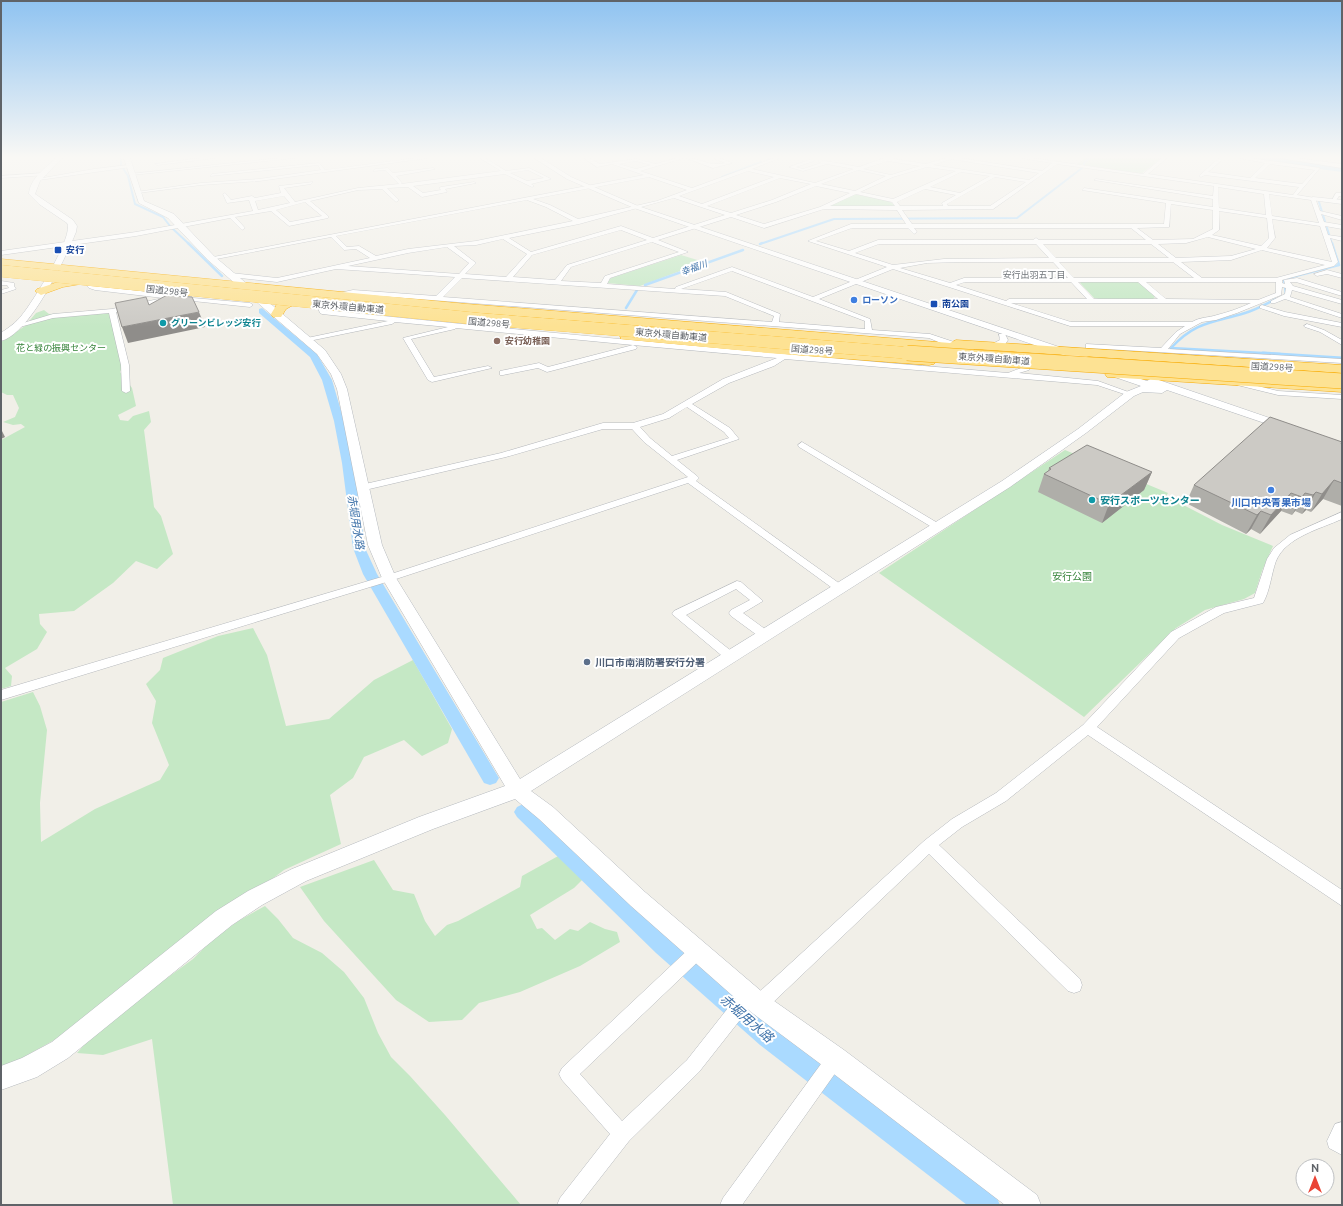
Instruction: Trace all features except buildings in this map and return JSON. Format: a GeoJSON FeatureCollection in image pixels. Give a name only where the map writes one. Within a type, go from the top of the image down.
{"type":"FeatureCollection","features":[{"type":"Feature","properties":{"kind":"highway","name":"国道298号"},"geometry":{"type":"LineString","coordinates":[[2,268],[58,263],[114,274],[245,288],[599,319],[969,348]]}},
{"type":"Feature","properties":{"kind":"highway","name":"国道298号"},"geometry":{"type":"LineString","coordinates":[[2,268],[49,279],[198,295],[256,303],[289,304],[586,332],[978,362]]}},
{"type":"Feature","properties":{"kind":"highway","name":"東京外環自動車道"},"geometry":{"type":"LineString","coordinates":[[2,268],[604,323],[963,351],[1342,375]]}},
{"type":"Feature","properties":{"kind":"highway","name":"東京外環自動車道"},"geometry":{"type":"LineString","coordinates":[[2,268],[307,303],[603,330],[975,358],[1342,382]]}},
{"type":"Feature","properties":{"kind":"highway"},"geometry":{"type":"LineString","coordinates":[[215,284],[226,282],[232,276]]}},
{"type":"Feature","properties":{"kind":"highway"},"geometry":{"type":"LineString","coordinates":[[41,291],[61,284],[82,282]]}},
{"type":"Feature","properties":{"kind":"highway"},"geometry":{"type":"LineString","coordinates":[[277,314],[281,307],[289,304]]}},
{"type":"Feature","properties":{"kind":"highway"},"geometry":{"type":"LineString","coordinates":[[599,319],[1046,351],[1342,370]]}},
{"type":"Feature","properties":{"kind":"highway"},"geometry":{"type":"LineString","coordinates":[[586,332],[761,349],[1026,368],[1342,388]]}},
{"type":"Feature","properties":{"kind":"highway","name":"国道298号"},"geometry":{"type":"LineString","coordinates":[[1202,363],[1342,370]]}},
{"type":"Feature","properties":{"kind":"highway","name":"国道298号"},"geometry":{"type":"LineString","coordinates":[[1215,378],[1342,385]]}},
{"type":"Feature","properties":{"kind":"street"},"geometry":{"type":"LineString","coordinates":[[1,338],[16,326],[28,313],[68,244],[73,230],[73,225],[58,214]]}},
{"type":"Feature","properties":{"kind":"street"},"geometry":{"type":"LineString","coordinates":[[167,214],[171,216],[211,258],[245,288],[256,303]]}},
{"type":"Feature","properties":{"kind":"street"},"geometry":{"type":"LineString","coordinates":[[1,292],[13,289],[10,286],[12,284],[2,268],[68,244],[179,226],[237,214]]}},
{"type":"Feature","properties":{"kind":"street"},"geometry":{"type":"LineString","coordinates":[[278,214],[289,224],[326,217],[323,214]]}},
{"type":"Feature","properties":{"kind":"street"},"geometry":{"type":"LineString","coordinates":[[211,258],[444,214]]}},
{"type":"Feature","properties":{"kind":"street"},"geometry":{"type":"LineString","coordinates":[[565,214],[580,222]]}},
{"type":"Feature","properties":{"kind":"street"},"geometry":{"type":"LineString","coordinates":[[232,276],[277,280],[374,258],[448,245],[476,243],[580,222],[609,214]]}},
{"type":"Feature","properties":{"kind":"street"},"geometry":{"type":"LineString","coordinates":[[657,214],[853,282],[918,302],[1137,375],[1293,432],[1002,336],[913,304],[896,296]]}},
{"type":"Feature","properties":{"kind":"street"},"geometry":{"type":"LineString","coordinates":[[557,282],[569,266],[731,215],[764,226],[802,214]]}},
{"type":"Feature","properties":{"kind":"street"},"geometry":{"type":"LineString","coordinates":[[903,214],[921,242]]}},
{"type":"Feature","properties":{"kind":"street"},"geometry":{"type":"LineString","coordinates":[[1167,214],[1166,226],[851,226],[812,240],[1070,324],[1194,324]]}},
{"type":"Feature","properties":{"kind":"street"},"geometry":{"type":"LineString","coordinates":[[1209,236],[1216,230],[1216,214]]}},
{"type":"Feature","properties":{"kind":"street"},"geometry":{"type":"LineString","coordinates":[[1247,214],[1342,227]]}},
{"type":"Feature","properties":{"kind":"street"},"geometry":{"type":"LineString","coordinates":[[814,299],[853,282],[894,267],[925,262],[960,260],[1174,260],[1231,258],[1263,249],[1272,238],[1269,214]]}},
{"type":"Feature","properties":{"kind":"street"},"geometry":{"type":"LineString","coordinates":[[1319,214],[1336,262]]}},
{"type":"Feature","properties":{"kind":"street"},"geometry":{"type":"LineString","coordinates":[[1327,214],[1342,218]]}},
{"type":"Feature","properties":{"kind":"street"},"geometry":{"type":"LineString","coordinates":[[231,216],[242,228]]}},
{"type":"Feature","properties":{"kind":"street"},"geometry":{"type":"LineString","coordinates":[[595,218],[601,221]]}},
{"type":"Feature","properties":{"kind":"street"},"geometry":{"type":"LineString","coordinates":[[603,285],[607,277],[685,252],[608,223]]}},
{"type":"Feature","properties":{"kind":"street"},"geometry":{"type":"LineString","coordinates":[[1023,226],[1028,232]]}},
{"type":"Feature","properties":{"kind":"street"},"geometry":{"type":"LineString","coordinates":[[1134,227],[1199,279]]}},
{"type":"Feature","properties":{"kind":"street"},"geometry":{"type":"LineString","coordinates":[[508,279],[530,254],[621,228]]}},
{"type":"Feature","properties":{"kind":"street"},"geometry":{"type":"LineString","coordinates":[[332,235],[346,249],[357,247],[374,258]]}},
{"type":"Feature","properties":{"kind":"street"},"geometry":{"type":"LineString","coordinates":[[850,253],[878,242],[1178,242],[1209,236],[1263,249],[1336,262]]}},
{"type":"Feature","properties":{"kind":"street"},"geometry":{"type":"LineString","coordinates":[[1327,236],[1342,239]]}},
{"type":"Feature","properties":{"kind":"street"},"geometry":{"type":"LineString","coordinates":[[504,237],[530,254]]}},
{"type":"Feature","properties":{"kind":"street"},"geometry":{"type":"LineString","coordinates":[[1033,237],[1092,301]]}},
{"type":"Feature","properties":{"kind":"street"},"geometry":{"type":"LineString","coordinates":[[948,242],[952,248]]}},
{"type":"Feature","properties":{"kind":"street"},"geometry":{"type":"LineString","coordinates":[[438,298],[473,263],[448,245]]}},
{"type":"Feature","properties":{"kind":"street"},"geometry":{"type":"LineString","coordinates":[[1330,245],[1337,246]]}},
{"type":"Feature","properties":{"kind":"street"},"geometry":{"type":"LineString","coordinates":[[956,254],[960,260]]}},
{"type":"Feature","properties":{"kind":"street"},"geometry":{"type":"LineString","coordinates":[[1279,282],[1336,262]]}},
{"type":"Feature","properties":{"kind":"street"},"geometry":{"type":"LineString","coordinates":[[336,267],[726,294],[778,315],[775,325]]}},
{"type":"Feature","properties":{"kind":"street"},"geometry":{"type":"LineString","coordinates":[[90,268],[188,277],[192,282]]}},
{"type":"Feature","properties":{"kind":"street"},"geometry":{"type":"LineString","coordinates":[[674,290],[732,269],[868,320],[869,331]]}},
{"type":"Feature","properties":{"kind":"street"},"geometry":{"type":"LineString","coordinates":[[114,274],[126,272]]}},
{"type":"Feature","properties":{"kind":"street"},"geometry":{"type":"LineString","coordinates":[[1290,286],[1286,281],[1298,280],[1327,272],[1341,275]]}},
{"type":"Feature","properties":{"kind":"street"},"geometry":{"type":"LineString","coordinates":[[951,285],[964,280],[1199,279],[1279,282],[1342,302]]}},
{"type":"Feature","properties":{"kind":"street"},"geometry":{"type":"LineString","coordinates":[[1140,280],[1164,301]]}},
{"type":"Feature","properties":{"kind":"street"},"geometry":{"type":"LineString","coordinates":[[1298,280],[1342,294]]}},
{"type":"Feature","properties":{"kind":"street"},"geometry":{"type":"LineString","coordinates":[[82,282],[95,288],[174,297],[256,303],[277,314],[307,340],[329,362],[342,389],[364,487],[375,545],[389,578],[517,790],[546,813],[638,899],[754,999],[1027,1205]]}},
{"type":"Feature","properties":{"kind":"street"},"geometry":{"type":"LineString","coordinates":[[1162,351],[1178,333],[1200,320],[1216,318],[1235,312],[1279,294],[1279,282]]}},
{"type":"Feature","properties":{"kind":"street"},"geometry":{"type":"LineString","coordinates":[[1290,286],[1288,295],[1262,307],[1284,314],[1342,325]]}},
{"type":"Feature","properties":{"kind":"street"},"geometry":{"type":"LineString","coordinates":[[328,295],[353,292],[869,331],[930,336],[951,344]]}},
{"type":"Feature","properties":{"kind":"street"},"geometry":{"type":"LineString","coordinates":[[16,326],[63,314],[112,311],[174,297],[198,295]]}},
{"type":"Feature","properties":{"kind":"street"},"geometry":{"type":"LineString","coordinates":[[1285,297],[1342,316]]}},
{"type":"Feature","properties":{"kind":"street"},"geometry":{"type":"LineString","coordinates":[[998,301],[1261,301]]}},
{"type":"Feature","properties":{"kind":"street"},"geometry":{"type":"LineString","coordinates":[[321,308],[322,312],[637,345],[782,358],[1094,382],[1130,394]]}},
{"type":"Feature","properties":{"kind":"street"},"geometry":{"type":"LineString","coordinates":[[112,311],[125,365],[126,391]]}},
{"type":"Feature","properties":{"kind":"street"},"geometry":{"type":"LineString","coordinates":[[307,340],[399,320]]}},
{"type":"Feature","properties":{"kind":"street"},"geometry":{"type":"LineString","coordinates":[[457,326],[450,330],[407,338],[432,380],[488,368]]}},
{"type":"Feature","properties":{"kind":"street"},"geometry":{"type":"LineString","coordinates":[[1307,326],[1322,331],[1342,343]]}},
{"type":"Feature","properties":{"kind":"street"},"geometry":{"type":"LineString","coordinates":[[993,347],[1001,344],[1004,340],[1002,336]]}},
{"type":"Feature","properties":{"kind":"street"},"geometry":{"type":"LineString","coordinates":[[503,373],[540,365],[547,370],[635,347],[637,345]]}},
{"type":"Feature","properties":{"kind":"street"},"geometry":{"type":"LineString","coordinates":[[1089,346],[1342,361]]}},
{"type":"Feature","properties":{"kind":"street"},"geometry":{"type":"LineString","coordinates":[[1162,351],[1172,359]]}},
{"type":"Feature","properties":{"kind":"street"},"geometry":{"type":"LineString","coordinates":[[364,487],[503,455],[603,426],[634,426],[666,416],[706,391],[726,381],[772,364],[782,358]]}},
{"type":"Feature","properties":{"kind":"street"},"geometry":{"type":"LineString","coordinates":[[1009,375],[1026,368]]}},
{"type":"Feature","properties":{"kind":"street"},"geometry":{"type":"LineString","coordinates":[[1186,392],[1179,384],[1184,380],[1191,379]]}},
{"type":"Feature","properties":{"kind":"street"},"geometry":{"type":"LineString","coordinates":[[1236,382],[1278,393],[1342,397]]}},
{"type":"Feature","properties":{"kind":"street"},"geometry":{"type":"LineString","coordinates":[[1,1078],[28,1068],[60,1050],[224,918],[256,898],[299,875],[349,856],[426,823],[517,790],[1006,484],[1082,431],[1130,394],[1142,389],[1162,390]]}},
{"type":"Feature","properties":{"kind":"street"},"geometry":{"type":"LineString","coordinates":[[672,460],[736,439],[727,430],[687,404]]}},
{"type":"Feature","properties":{"kind":"street"},"geometry":{"type":"LineString","coordinates":[[1,695],[186,641],[389,578],[694,478],[647,440],[634,426]]}},
{"type":"Feature","properties":{"kind":"street"},"geometry":{"type":"LineString","coordinates":[[802,445],[938,527]]}},
{"type":"Feature","properties":{"kind":"street"},"geometry":{"type":"LineString","coordinates":[[690,480],[839,588]]}},
{"type":"Feature","properties":{"kind":"street"},"geometry":{"type":"LineString","coordinates":[[567,1205],[622,1134],[693,1066],[754,999],[929,845],[958,823],[1001,797],[1088,728],[1175,635],[1220,610],[1259,600],[1273,558],[1284,544],[1298,535],[1342,515]]}},
{"type":"Feature","properties":{"kind":"street"},"geometry":{"type":"LineString","coordinates":[[731,657],[678,614],[737,584],[758,601],[735,613],[765,635]]}},
{"type":"Feature","properties":{"kind":"street"},"geometry":{"type":"LineString","coordinates":[[1088,728],[1342,899]]}},
{"type":"Feature","properties":{"kind":"street"},"geometry":{"type":"LineString","coordinates":[[929,845],[1074,985]]}},
{"type":"Feature","properties":{"kind":"street"},"geometry":{"type":"LineString","coordinates":[[622,1134],[568,1074],[698,951]]}},
{"type":"Feature","properties":{"kind":"street"},"geometry":{"type":"LineString","coordinates":[[730,1205],[835,1059]]}},
{"type":"Feature","properties":{"kind":"street"},"geometry":{"type":"LineString","coordinates":[[1342,1131],[1336,1141],[1342,1146]]}},
{"type":"Feature","properties":{"kind":"green space"},"geometry":{"type":"Polygon","coordinates":[[[681,255],[704,262],[640,286],[607,283],[611,278],[681,255]]]}},
{"type":"Feature","properties":{"kind":"green space"},"geometry":{"type":"Polygon","coordinates":[[[1082,281],[1139,282],[1155,297],[1153,299],[1094,298],[1080,283],[1082,281]]]}},
{"type":"Feature","properties":{"kind":"green space","name":"花と緑の振興センター"},"geometry":{"type":"Polygon","coordinates":[[[44,310],[49,314],[110,312],[122,368],[120,372],[132,388],[136,406],[118,415],[120,420],[128,421],[133,416],[149,411],[151,422],[144,430],[154,507],[161,516],[173,554],[157,569],[136,561],[113,583],[74,611],[39,614],[40,624],[47,632],[37,649],[5,668],[12,676],[11,686],[1,689],[1,440],[25,427],[21,424],[13,425],[3,422],[15,417],[19,408],[13,395],[7,395],[1,392],[1,342],[25,326],[36,313],[44,310]]]}},
{"type":"Feature","properties":{"kind":"green space","name":"安行公園"},"geometry":{"type":"Polygon","coordinates":[[[1065,450],[1168,493],[1166,496],[1222,525],[1273,546],[1262,571],[1255,593],[1244,599],[1205,610],[1176,628],[1084,717],[879,573],[1065,450]]]}},
{"type":"Feature","properties":{"kind":"green space"},"geometry":{"type":"Polygon","coordinates":[[[253,628],[267,655],[286,726],[329,719],[374,680],[413,660],[452,729],[448,743],[422,756],[404,740],[364,757],[353,778],[330,795],[341,844],[284,870],[65,1034],[13,1063],[1,1067],[1,702],[33,692],[40,706],[47,730],[40,803],[41,842],[95,809],[160,780],[169,765],[152,723],[156,701],[146,684],[160,670],[163,658],[218,636],[253,628]]]}},
{"type":"Feature","properties":{"kind":"green space"},"geometry":{"type":"Polygon","coordinates":[[[560,855],[584,878],[574,888],[530,915],[537,929],[542,928],[555,940],[570,929],[578,931],[590,922],[605,929],[617,932],[620,942],[580,966],[520,992],[479,1003],[462,1020],[429,1022],[396,1000],[324,921],[300,887],[374,860],[393,890],[414,894],[425,921],[435,936],[447,925],[458,921],[520,887],[522,876],[560,855]]]}},
{"type":"Feature","properties":{"kind":"green space"},"geometry":{"type":"Polygon","coordinates":[[[265,906],[278,919],[293,938],[322,953],[344,972],[364,998],[378,1033],[391,1057],[445,1115],[521,1205],[173,1205],[152,1039],[103,1055],[77,1053],[100,1027],[193,959],[211,941],[238,921],[265,906]]]}},
{"type":"Feature","properties":{"kind":"waterway","name":"赤堀用水路"},"geometry":{"type":"LineString","coordinates":[[157,214],[163,217],[170,226]]}},
{"type":"Feature","properties":{"kind":"waterway","name":"幸福川"},"geometry":{"type":"LineString","coordinates":[[762,243],[760,244],[834,219],[1017,218],[1022,214]]}},
{"type":"Feature","properties":{"kind":"waterway"},"geometry":{"type":"LineString","coordinates":[[1323,214],[1332,244]]}},
{"type":"Feature","properties":{"kind":"waterway","name":"赤堀用水路"},"geometry":{"type":"LineString","coordinates":[[173,229],[189,244]]}},
{"type":"Feature","properties":{"kind":"waterway","name":"赤堀用水路"},"geometry":{"type":"LineString","coordinates":[[188,243],[222,276]]}},
{"type":"Feature","properties":{"kind":"waterway"},"geometry":{"type":"LineString","coordinates":[[1286,294],[1284,279],[1339,265],[1332,243]]}},
{"type":"Feature","properties":{"kind":"waterway","name":"幸福川"},"geometry":{"type":"LineString","coordinates":[[645,285],[743,250]]}},
{"type":"Feature","properties":{"kind":"waterway","name":"幸福川"},"geometry":{"type":"LineString","coordinates":[[626,308],[637,290]]}},
{"type":"Feature","properties":{"kind":"waterway"},"geometry":{"type":"LineString","coordinates":[[1271,353],[1171,348],[1180,339],[1205,324],[1249,312],[1276,299]]}},
{"type":"Feature","properties":{"kind":"waterway","name":"赤堀用水路"},"geometry":{"type":"LineString","coordinates":[[262,311],[314,356],[327,380],[339,421],[348,463],[359,548],[370,574],[490,778]]}},
{"type":"Feature","properties":{"kind":"waterway"},"geometry":{"type":"LineString","coordinates":[[1263,353],[1271,353]]}},
{"type":"Feature","properties":{"kind":"waterway"},"geometry":{"type":"LineString","coordinates":[[1271,353],[1280,354]]}},
{"type":"Feature","properties":{"kind":"waterway"},"geometry":{"type":"LineString","coordinates":[[1271,353],[1342,358]]}},
{"type":"Feature","properties":{"kind":"waterway","name":"赤堀用水路"},"geometry":{"type":"LineString","coordinates":[[523,812],[562,851],[663,946],[768,1037],[987,1205]]}},
{"type":"Feature","properties":{"kind":"place","name":"安行"},"geometry":{"type":"Point","coordinates":[58,250]}},
{"type":"Feature","properties":{"kind":"place","name":"ローソン"},"geometry":{"type":"Point","coordinates":[854,300]}},
{"type":"Feature","properties":{"kind":"place","name":"南公園"},"geometry":{"type":"Point","coordinates":[934,304]}},
{"type":"Feature","properties":{"kind":"place","name":"グリーンビレッジ安行"},"geometry":{"type":"Point","coordinates":[163,323]}},
{"type":"Feature","properties":{"kind":"place","name":"安行幼稚園"},"geometry":{"type":"Point","coordinates":[497,341]}},
{"type":"Feature","properties":{"kind":"place","name":"川口中央青果市場"},"geometry":{"type":"Point","coordinates":[1271,490]}},
{"type":"Feature","properties":{"kind":"place","name":"安行スポーツセンター"},"geometry":{"type":"Point","coordinates":[1092,500]}},
{"type":"Feature","properties":{"kind":"place","name":"川口市南消防署安行分署"},"geometry":{"type":"Point","coordinates":[587,662]}},
{"type":"Feature","properties":{"kind":"district","name":"安行出羽五丁目"},"geometry":{"type":"Point","coordinates":[1034,275]}}]}
